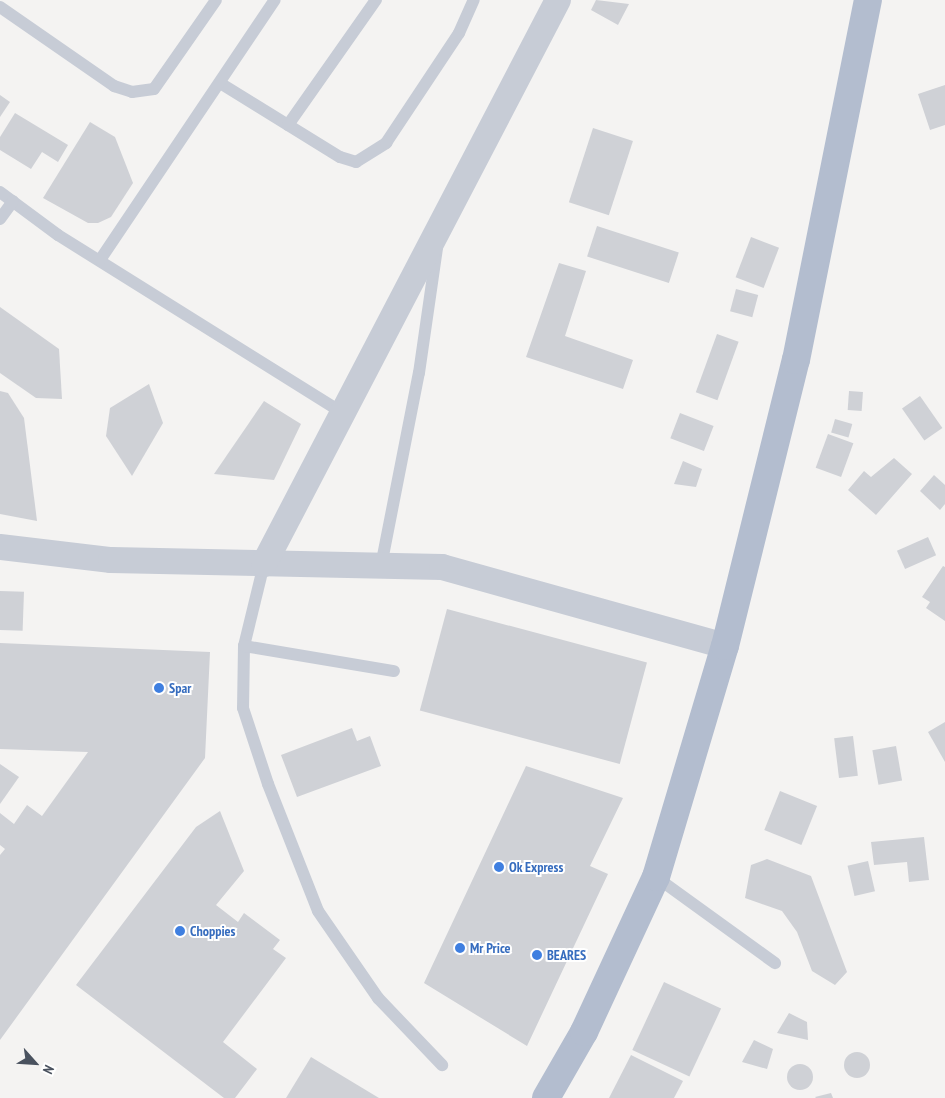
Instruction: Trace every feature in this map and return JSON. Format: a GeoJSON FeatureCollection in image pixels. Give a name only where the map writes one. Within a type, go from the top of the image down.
{"type":"FeatureCollection","features":[{"type":"Feature","properties":{"kind":"main road"},"geometry":{"type":"LineString","coordinates":[[546,1098],[584,1032],[656,877],[725,646],[796,360],[868,0]]}},
{"type":"Feature","properties":{"kind":"street"},"geometry":{"type":"LineString","coordinates":[[264,564],[439,234],[558,0]]}},
{"type":"Feature","properties":{"kind":"street"},"geometry":{"type":"LineString","coordinates":[[0,547],[111,560],[380,566],[451,570],[725,646]]}},
{"type":"Feature","properties":{"kind":"lane"},"geometry":{"type":"LineString","coordinates":[[0,7],[114,86],[132,92],[154,88],[216,0]]}},
{"type":"Feature","properties":{"kind":"lane"},"geometry":{"type":"LineString","coordinates":[[100,260],[275,0]]}},
{"type":"Feature","properties":{"kind":"lane"},"geometry":{"type":"LineString","coordinates":[[288,125],[376,0]]}},
{"type":"Feature","properties":{"kind":"lane"},"geometry":{"type":"LineString","coordinates":[[220,83],[340,158],[356,162],[371,156],[410,109],[474,0]]}},
{"type":"Feature","properties":{"kind":"lane"},"geometry":{"type":"LineString","coordinates":[[0,192],[100,260],[345,414]]}},
{"type":"Feature","properties":{"kind":"lane"},"geometry":{"type":"LineString","coordinates":[[0,219],[13,201]]}},
{"type":"Feature","properties":{"kind":"lane"},"geometry":{"type":"LineString","coordinates":[[380,566],[419,373],[439,234]]}},
{"type":"Feature","properties":{"kind":"lane"},"geometry":{"type":"LineString","coordinates":[[264,564],[244,646],[243,708],[318,911],[378,998],[442,1065]]}},
{"type":"Feature","properties":{"kind":"lane"},"geometry":{"type":"LineString","coordinates":[[244,646],[394,671]]}},
{"type":"Feature","properties":{"kind":"lane"},"geometry":{"type":"LineString","coordinates":[[656,877],[775,963]]}},
{"type":"Feature","properties":{"kind":"building"},"geometry":{"type":"Polygon","coordinates":[[[596,0],[629,4],[618,25],[591,10],[596,0]]]}},
{"type":"Feature","properties":{"kind":"building"},"geometry":{"type":"Polygon","coordinates":[[[945,85],[945,125],[930,130],[918,94],[945,85]]]}},
{"type":"Feature","properties":{"kind":"building"},"geometry":{"type":"Polygon","coordinates":[[[0,95],[10,102],[0,117],[0,95]]]}},
{"type":"Feature","properties":{"kind":"building"},"geometry":{"type":"Polygon","coordinates":[[[15,113],[68,145],[58,162],[42,152],[31,169],[0,150],[0,137],[15,113]]]}},
{"type":"Feature","properties":{"kind":"building"},"geometry":{"type":"Polygon","coordinates":[[[90,122],[115,137],[133,183],[111,217],[98,223],[88,223],[43,198],[90,122]]]}},
{"type":"Feature","properties":{"kind":"building"},"geometry":{"type":"Polygon","coordinates":[[[593,128],[633,141],[609,215],[569,202],[593,128]]]}},
{"type":"Feature","properties":{"kind":"building"},"geometry":{"type":"Polygon","coordinates":[[[597,226],[679,253],[669,283],[587,256],[597,226]]]}},
{"type":"Feature","properties":{"kind":"building"},"geometry":{"type":"Polygon","coordinates":[[[751,237],[779,248],[764,288],[736,277],[751,237]]]}},
{"type":"Feature","properties":{"kind":"building"},"geometry":{"type":"Polygon","coordinates":[[[559,263],[586,271],[565,336],[633,360],[623,389],[526,357],[559,263]]]}},
{"type":"Feature","properties":{"kind":"building"},"geometry":{"type":"Polygon","coordinates":[[[736,289],[758,295],[752,317],[730,311],[736,289]]]}},
{"type":"Feature","properties":{"kind":"building"},"geometry":{"type":"Polygon","coordinates":[[[0,307],[59,349],[62,399],[36,398],[0,373],[0,307]]]}},
{"type":"Feature","properties":{"kind":"building"},"geometry":{"type":"Polygon","coordinates":[[[717,334],[739,342],[717,400],[696,392],[717,334]]]}},
{"type":"Feature","properties":{"kind":"building"},"geometry":{"type":"Polygon","coordinates":[[[149,384],[163,423],[132,476],[106,436],[110,408],[149,384]]]}},
{"type":"Feature","properties":{"kind":"building"},"geometry":{"type":"Polygon","coordinates":[[[0,391],[8,393],[24,418],[37,521],[0,514],[0,391]]]}},
{"type":"Feature","properties":{"kind":"building"},"geometry":{"type":"Polygon","coordinates":[[[849,391],[863,392],[862,411],[848,410],[849,391]]]}},
{"type":"Feature","properties":{"kind":"building"},"geometry":{"type":"Polygon","coordinates":[[[920,396],[942,428],[924,441],[902,409],[920,396]]]}},
{"type":"Feature","properties":{"kind":"building"},"geometry":{"type":"Polygon","coordinates":[[[264,401],[301,424],[274,480],[214,474],[264,401]]]}},
{"type":"Feature","properties":{"kind":"building"},"geometry":{"type":"Polygon","coordinates":[[[680,413],[714,426],[704,451],[670,438],[680,413]]]}},
{"type":"Feature","properties":{"kind":"building"},"geometry":{"type":"Polygon","coordinates":[[[835,419],[852,424],[848,437],[831,432],[835,419]]]}},
{"type":"Feature","properties":{"kind":"building"},"geometry":{"type":"Polygon","coordinates":[[[828,434],[853,443],[841,477],[816,468],[828,434]]]}},
{"type":"Feature","properties":{"kind":"building"},"geometry":{"type":"Polygon","coordinates":[[[894,458],[912,474],[876,515],[848,490],[864,471],[871,477],[894,458]]]}},
{"type":"Feature","properties":{"kind":"building"},"geometry":{"type":"Polygon","coordinates":[[[683,461],[702,469],[696,487],[674,484],[683,461]]]}},
{"type":"Feature","properties":{"kind":"building"},"geometry":{"type":"Polygon","coordinates":[[[934,475],[945,485],[945,504],[940,510],[920,491],[934,475]]]}},
{"type":"Feature","properties":{"kind":"building"},"geometry":{"type":"Polygon","coordinates":[[[928,537],[936,555],[905,569],[897,551],[928,537]]]}},
{"type":"Feature","properties":{"kind":"building"},"geometry":{"type":"Polygon","coordinates":[[[943,566],[945,567],[945,621],[926,608],[930,602],[922,597],[943,566]]]}},
{"type":"Feature","properties":{"kind":"building"},"geometry":{"type":"Polygon","coordinates":[[[0,591],[24,592],[23,631],[0,630],[0,591]]]}},
{"type":"Feature","properties":{"kind":"building"},"geometry":{"type":"Polygon","coordinates":[[[447,609],[647,663],[620,764],[420,710],[447,609]]]}},
{"type":"Feature","properties":{"kind":"building"},"geometry":{"type":"Polygon","coordinates":[[[0,643],[210,652],[205,758],[0,1040],[0,855],[5,849],[0,845],[0,813],[14,824],[27,805],[42,816],[88,752],[0,749],[0,643]]]}},
{"type":"Feature","properties":{"kind":"building"},"geometry":{"type":"Polygon","coordinates":[[[945,722],[945,762],[928,732],[945,722]]]}},
{"type":"Feature","properties":{"kind":"building"},"geometry":{"type":"Polygon","coordinates":[[[352,728],[357,741],[370,736],[381,766],[297,797],[281,755],[352,728]]]}},
{"type":"Feature","properties":{"kind":"building"},"geometry":{"type":"Polygon","coordinates":[[[853,736],[858,776],[839,778],[834,738],[853,736]]]}},
{"type":"Feature","properties":{"kind":"building"},"geometry":{"type":"Polygon","coordinates":[[[896,746],[902,780],[878,785],[872,750],[896,746]]]}},
{"type":"Feature","properties":{"kind":"building"},"geometry":{"type":"Polygon","coordinates":[[[0,764],[19,777],[0,804],[0,764]]]}},
{"type":"Feature","properties":{"kind":"building"},"geometry":{"type":"Polygon","coordinates":[[[526,766],[623,798],[590,866],[608,874],[527,1046],[424,983],[526,766]]]}},
{"type":"Feature","properties":{"kind":"building"},"geometry":{"type":"Polygon","coordinates":[[[780,791],[817,806],[801,845],[764,830],[780,791]]]}},
{"type":"Feature","properties":{"kind":"building"},"geometry":{"type":"Polygon","coordinates":[[[220,811],[244,871],[216,905],[238,922],[244,913],[280,940],[273,949],[286,958],[223,1042],[257,1069],[235,1098],[224,1098],[76,985],[196,827],[220,811]]]}},
{"type":"Feature","properties":{"kind":"building"},"geometry":{"type":"Polygon","coordinates":[[[924,837],[929,880],[909,882],[907,862],[874,865],[871,842],[924,837]]]}},
{"type":"Feature","properties":{"kind":"building"},"geometry":{"type":"Polygon","coordinates":[[[767,859],[811,876],[847,972],[835,985],[812,971],[797,932],[782,911],[745,898],[751,865],[767,859]]]}},
{"type":"Feature","properties":{"kind":"building"},"geometry":{"type":"Polygon","coordinates":[[[868,861],[875,891],[855,896],[848,866],[868,861]]]}},
{"type":"Feature","properties":{"kind":"building"},"geometry":{"type":"Polygon","coordinates":[[[664,982],[721,1009],[689,1077],[632,1050],[664,982]]]}},
{"type":"Feature","properties":{"kind":"building"},"geometry":{"type":"Polygon","coordinates":[[[789,1013],[807,1022],[808,1040],[777,1033],[789,1013]]]}},
{"type":"Feature","properties":{"kind":"building"},"geometry":{"type":"Polygon","coordinates":[[[754,1040],[773,1049],[767,1069],[742,1062],[754,1040]]]}},
{"type":"Feature","properties":{"kind":"building"},"geometry":{"type":"Polygon","coordinates":[[[857,1052],[866,1056],[870,1065],[866,1074],[857,1078],[848,1074],[844,1065],[848,1056],[857,1052]]]}},
{"type":"Feature","properties":{"kind":"building"},"geometry":{"type":"Polygon","coordinates":[[[631,1055],[683,1081],[674,1098],[609,1098],[631,1055]]]}},
{"type":"Feature","properties":{"kind":"building"},"geometry":{"type":"Polygon","coordinates":[[[311,1057],[379,1098],[286,1098],[311,1057]]]}},
{"type":"Feature","properties":{"kind":"building"},"geometry":{"type":"Polygon","coordinates":[[[800,1064],[809,1068],[813,1077],[809,1086],[800,1090],[791,1086],[787,1077],[791,1068],[800,1064]]]}},
{"type":"Feature","properties":{"kind":"building"},"geometry":{"type":"Polygon","coordinates":[[[831,1093],[833,1098],[815,1097],[831,1093]]]}},
{"type":"Feature","properties":{"kind":"place","name":"Spar"},"geometry":{"type":"Point","coordinates":[159,688]}},
{"type":"Feature","properties":{"kind":"place","name":"Ok Express"},"geometry":{"type":"Point","coordinates":[499,867]}},
{"type":"Feature","properties":{"kind":"place","name":"Choppies"},"geometry":{"type":"Point","coordinates":[180,931]}},
{"type":"Feature","properties":{"kind":"place","name":"Mr Price"},"geometry":{"type":"Point","coordinates":[460,948]}},
{"type":"Feature","properties":{"kind":"place","name":"BEARES"},"geometry":{"type":"Point","coordinates":[537,955]}}]}
